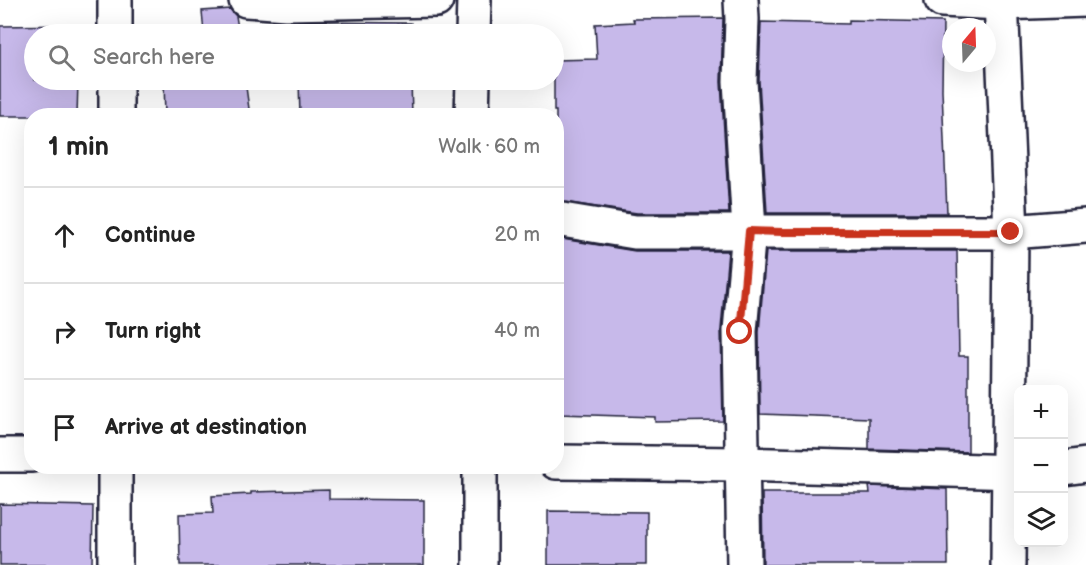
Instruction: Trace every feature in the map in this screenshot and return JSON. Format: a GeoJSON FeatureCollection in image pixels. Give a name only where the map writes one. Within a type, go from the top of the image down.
{"type":"FeatureCollection","features":[{"type":"Feature","properties":{"kind":"street"},"geometry":{"type":"LineString","coordinates":[[115,0],[115,24]]}},
{"type":"Feature","properties":{"kind":"street"},"geometry":{"type":"LineString","coordinates":[[246,0],[286,3],[436,0]]}},
{"type":"Feature","properties":{"kind":"street"},"geometry":{"type":"LineString","coordinates":[[473,24],[474,0]]}},
{"type":"Feature","properties":{"kind":"street"},"geometry":{"type":"LineString","coordinates":[[741,0],[740,81],[749,231],[740,332],[744,565]]}},
{"type":"Feature","properties":{"kind":"street"},"geometry":{"type":"LineString","coordinates":[[942,0],[1001,2],[1086,0]]}},
{"type":"Feature","properties":{"kind":"street"},"geometry":{"type":"LineString","coordinates":[[1001,2],[1011,232],[1014,472],[1008,565]]}},
{"type":"Feature","properties":{"kind":"street"},"geometry":{"type":"LineString","coordinates":[[116,90],[116,108]]}},
{"type":"Feature","properties":{"kind":"street"},"geometry":{"type":"LineString","coordinates":[[472,108],[473,90]]}},
{"type":"Feature","properties":{"kind":"street"},"geometry":{"type":"LineString","coordinates":[[564,220],[635,232],[1011,232],[1086,226]]}},
{"type":"Feature","properties":{"kind":"street"},"geometry":{"type":"LineString","coordinates":[[0,455],[24,455]]}},
{"type":"Feature","properties":{"kind":"street"},"geometry":{"type":"LineString","coordinates":[[564,462],[741,464],[1014,472]]}},
{"type":"Feature","properties":{"kind":"street"},"geometry":{"type":"LineString","coordinates":[[1068,467],[1086,465]]}},
{"type":"Feature","properties":{"kind":"street"},"geometry":{"type":"LineString","coordinates":[[115,474],[115,565]]}},
{"type":"Feature","properties":{"kind":"street"},"geometry":{"type":"LineString","coordinates":[[480,474],[480,565]]}},
{"type":"Feature","properties":{"kind":"building"},"geometry":{"type":"Polygon","coordinates":[[[230,9],[236,16],[237,24],[203,24],[202,11],[230,9]]]}},
{"type":"Feature","properties":{"kind":"building"},"geometry":{"type":"Polygon","coordinates":[[[723,18],[721,82],[729,213],[637,213],[564,202],[564,108],[554,108],[554,90],[564,90],[564,60],[597,59],[595,24],[634,22],[633,19],[723,18]]]}},
{"type":"Feature","properties":{"kind":"building"},"geometry":{"type":"Polygon","coordinates":[[[849,20],[942,22],[947,213],[767,213],[759,81],[761,22],[849,24],[849,20]]]}},
{"type":"Feature","properties":{"kind":"building"},"geometry":{"type":"Polygon","coordinates":[[[298,22],[411,23],[411,24],[298,24],[298,22]]]}},
{"type":"Feature","properties":{"kind":"building"},"geometry":{"type":"Polygon","coordinates":[[[0,26],[24,26],[24,90],[78,90],[77,108],[24,108],[24,116],[0,116],[0,26]]]}},
{"type":"Feature","properties":{"kind":"building"},"geometry":{"type":"Polygon","coordinates":[[[164,90],[246,90],[249,108],[165,108],[164,90]]]}},
{"type":"Feature","properties":{"kind":"building"},"geometry":{"type":"Polygon","coordinates":[[[299,90],[411,90],[412,108],[300,108],[299,90]]]}},
{"type":"Feature","properties":{"kind":"building"},"geometry":{"type":"Polygon","coordinates":[[[564,239],[635,251],[728,251],[721,329],[723,421],[655,422],[655,417],[564,414],[564,239]]]}},
{"type":"Feature","properties":{"kind":"building"},"geometry":{"type":"Polygon","coordinates":[[[766,251],[957,251],[959,356],[968,356],[968,452],[869,449],[869,418],[760,414],[759,332],[766,251]]]}},
{"type":"Feature","properties":{"kind":"building"},"geometry":{"type":"Polygon","coordinates":[[[869,486],[947,489],[948,565],[763,565],[762,493],[870,493],[869,486]]]}},
{"type":"Feature","properties":{"kind":"building"},"geometry":{"type":"Polygon","coordinates":[[[329,490],[329,499],[424,500],[424,565],[180,565],[179,514],[213,513],[212,496],[251,494],[251,492],[329,490]]]}},
{"type":"Feature","properties":{"kind":"building"},"geometry":{"type":"Polygon","coordinates":[[[0,504],[93,506],[92,565],[0,565],[0,504]]]}},
{"type":"Feature","properties":{"kind":"building"},"geometry":{"type":"Polygon","coordinates":[[[548,511],[647,512],[647,565],[548,565],[548,511]]]}},
{"type":"Feature","properties":{"kind":"route"},"geometry":{"type":"LineString","coordinates":[[740,332],[749,231],[1011,232]]}}]}
